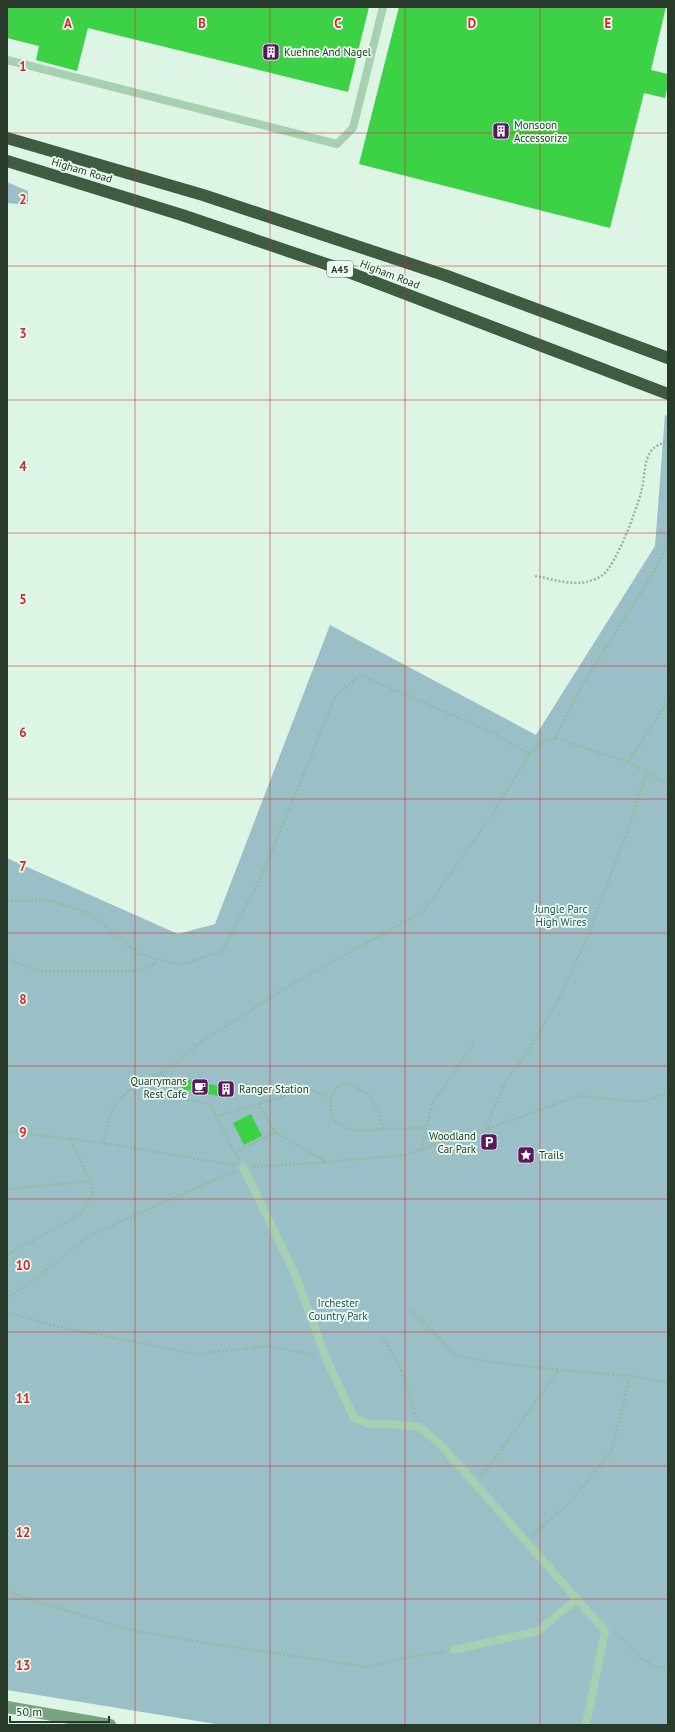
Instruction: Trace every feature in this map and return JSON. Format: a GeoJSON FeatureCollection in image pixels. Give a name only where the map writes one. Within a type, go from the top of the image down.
{"type":"FeatureCollection","features":[{"type":"Feature","properties":{"kind":"highway","name":"Higham Road"},"geometry":{"type":"LineString","coordinates":[[7,138],[203,195],[270,217],[447,276],[668,358]]}},
{"type":"Feature","properties":{"kind":"highway","name":"Higham Road"},"geometry":{"type":"LineString","coordinates":[[7,161],[182,215],[335,267],[668,394]]}},
{"type":"Feature","properties":{"kind":"main road"},"geometry":{"type":"LineString","coordinates":[[7,1707],[110,1725]]}},
{"type":"Feature","properties":{"kind":"lane"},"geometry":{"type":"LineString","coordinates":[[7,60],[337,144],[353,128],[383,7]]}},
{"type":"Feature","properties":{"kind":"lane"},"geometry":{"type":"LineString","coordinates":[[243,1167],[295,1274],[326,1358],[354,1418],[368,1424],[392,1424],[420,1427],[441,1445],[527,1540],[605,1631],[586,1725]]}},
{"type":"Feature","properties":{"kind":"lane"},"geometry":{"type":"LineString","coordinates":[[454,1650],[538,1631],[577,1599]]}},
{"type":"Feature","properties":{"kind":"path"},"geometry":{"type":"LineString","coordinates":[[535,576],[573,583],[588,582],[602,575],[612,562],[635,511],[642,492],[647,460],[650,452],[654,447],[668,440]]}},
{"type":"Feature","properties":{"kind":"path"},"geometry":{"type":"LineString","coordinates":[[555,738],[584,682],[653,574],[668,543],[668,534]]}},
{"type":"Feature","properties":{"kind":"path"},"geometry":{"type":"LineString","coordinates":[[7,901],[48,900],[84,911],[108,928],[139,954],[181,965],[222,951],[263,873],[335,697],[360,675],[491,732],[530,754]]}},
{"type":"Feature","properties":{"kind":"path"},"geometry":{"type":"LineString","coordinates":[[628,762],[668,701]]}},
{"type":"Feature","properties":{"kind":"path"},"geometry":{"type":"LineString","coordinates":[[104,1143],[108,1117],[118,1101],[139,1081],[164,1072],[198,1044],[292,984],[424,911],[488,821],[530,754],[540,743],[555,738],[628,762],[668,784]]}},
{"type":"Feature","properties":{"kind":"path"},"geometry":{"type":"LineString","coordinates":[[487,1129],[493,1109],[507,1079],[529,1050],[557,1002],[587,938],[628,829],[647,772]]}},
{"type":"Feature","properties":{"kind":"path"},"geometry":{"type":"LineString","coordinates":[[7,959],[40,971],[106,972],[136,971],[155,964],[156,959]]}},
{"type":"Feature","properties":{"kind":"path"},"geometry":{"type":"LineString","coordinates":[[421,1150],[432,1104],[473,1045]]}},
{"type":"Feature","properties":{"kind":"path"},"geometry":{"type":"LineString","coordinates":[[164,1072],[160,1094],[210,1104],[215,1117],[243,1167]]}},
{"type":"Feature","properties":{"kind":"path"},"geometry":{"type":"LineString","coordinates":[[383,1129],[377,1105],[364,1092],[346,1083],[337,1087],[331,1097],[332,1114],[335,1121],[343,1127],[355,1130],[371,1131],[383,1129],[426,1128]]}},
{"type":"Feature","properties":{"kind":"path"},"geometry":{"type":"LineString","coordinates":[[215,1117],[308,1089],[331,1097]]}},
{"type":"Feature","properties":{"kind":"path"},"geometry":{"type":"LineString","coordinates":[[7,1131],[104,1143],[243,1167],[327,1162],[405,1155],[456,1137],[487,1129],[578,1096],[644,1102],[668,1092]]}},
{"type":"Feature","properties":{"kind":"path"},"geometry":{"type":"LineString","coordinates":[[258,1103],[275,1132],[327,1162]]}},
{"type":"Feature","properties":{"kind":"path"},"geometry":{"type":"LineString","coordinates":[[235,1153],[275,1132]]}},
{"type":"Feature","properties":{"kind":"path"},"geometry":{"type":"LineString","coordinates":[[7,1254],[67,1222],[83,1211],[93,1193],[90,1181],[70,1139]]}},
{"type":"Feature","properties":{"kind":"path"},"geometry":{"type":"LineString","coordinates":[[7,1298],[30,1283],[90,1235],[243,1167]]}},
{"type":"Feature","properties":{"kind":"path"},"geometry":{"type":"LineString","coordinates":[[7,1189],[90,1181]]}},
{"type":"Feature","properties":{"kind":"path"},"geometry":{"type":"LineString","coordinates":[[412,1311],[455,1355],[491,1362],[558,1370],[630,1376],[668,1382]]}},
{"type":"Feature","properties":{"kind":"path"},"geometry":{"type":"LineString","coordinates":[[7,1312],[55,1326],[196,1354],[269,1346],[326,1358]]}},
{"type":"Feature","properties":{"kind":"path"},"geometry":{"type":"LineString","coordinates":[[382,1334],[401,1370],[420,1427]]}},
{"type":"Feature","properties":{"kind":"path"},"geometry":{"type":"LineString","coordinates":[[476,1484],[558,1370]]}},
{"type":"Feature","properties":{"kind":"path"},"geometry":{"type":"LineString","coordinates":[[527,1540],[571,1501],[612,1452],[630,1376]]}},
{"type":"Feature","properties":{"kind":"path"},"geometry":{"type":"LineString","coordinates":[[7,1591],[41,1603],[135,1631],[368,1667],[415,1656],[454,1650]]}},
{"type":"Feature","properties":{"kind":"path"},"geometry":{"type":"LineString","coordinates":[[605,1631],[617,1634],[637,1654],[654,1666],[668,1666]]}},
{"type":"Feature","properties":{"kind":"green space"},"geometry":{"type":"Polygon","coordinates":[[[7,182],[28,191],[28,205],[7,203],[7,182]]]}},
{"type":"Feature","properties":{"kind":"green space","name":"Irchester Country Park"},"geometry":{"type":"Polygon","coordinates":[[[665,415],[668,416],[668,1725],[222,1725],[7,1690],[7,858],[178,934],[215,924],[330,625],[536,735],[655,546],[665,415]]]}},
{"type":"Feature","properties":{"kind":"building","name":"Kuehne And Nagel"},"geometry":{"type":"Polygon","coordinates":[[[7,7],[369,7],[348,92],[88,28],[77,71],[36,60],[39,46],[7,38],[7,7]]]}},
{"type":"Feature","properties":{"kind":"building","name":"Monsoon Accessorize"},"geometry":{"type":"Polygon","coordinates":[[[399,7],[666,7],[651,70],[668,74],[668,85],[665,98],[644,93],[610,228],[359,164],[399,7]]]}},
{"type":"Feature","properties":{"kind":"building","name":"Quarrymans Rest Cafe"},"geometry":{"type":"Polygon","coordinates":[[[183,1079],[231,1088],[229,1098],[181,1089],[183,1079]]]}},
{"type":"Feature","properties":{"kind":"building"},"geometry":{"type":"Polygon","coordinates":[[[251,1114],[262,1136],[244,1145],[233,1123],[251,1114]]]}},
{"type":"Feature","properties":{"kind":"place","name":"Kuehne And Nagel"},"geometry":{"type":"Point","coordinates":[271,52]}},
{"type":"Feature","properties":{"kind":"place","name":"Monsoon Accessorize"},"geometry":{"type":"Point","coordinates":[501,131]}},
{"type":"Feature","properties":{"kind":"place","name":"Quarrymans Rest Cafe"},"geometry":{"type":"Point","coordinates":[200,1087]}},
{"type":"Feature","properties":{"kind":"place","name":"Ranger Station"},"geometry":{"type":"Point","coordinates":[226,1089]}},
{"type":"Feature","properties":{"kind":"place","name":"Woodland Car Park"},"geometry":{"type":"Point","coordinates":[489,1142]}},
{"type":"Feature","properties":{"kind":"place","name":"Trails"},"geometry":{"type":"Point","coordinates":[526,1155]}},
{"type":"Feature","properties":{"kind":"park label","name":"Jungle Parc High Wires"},"geometry":{"type":"Point","coordinates":[561,915]}}]}
